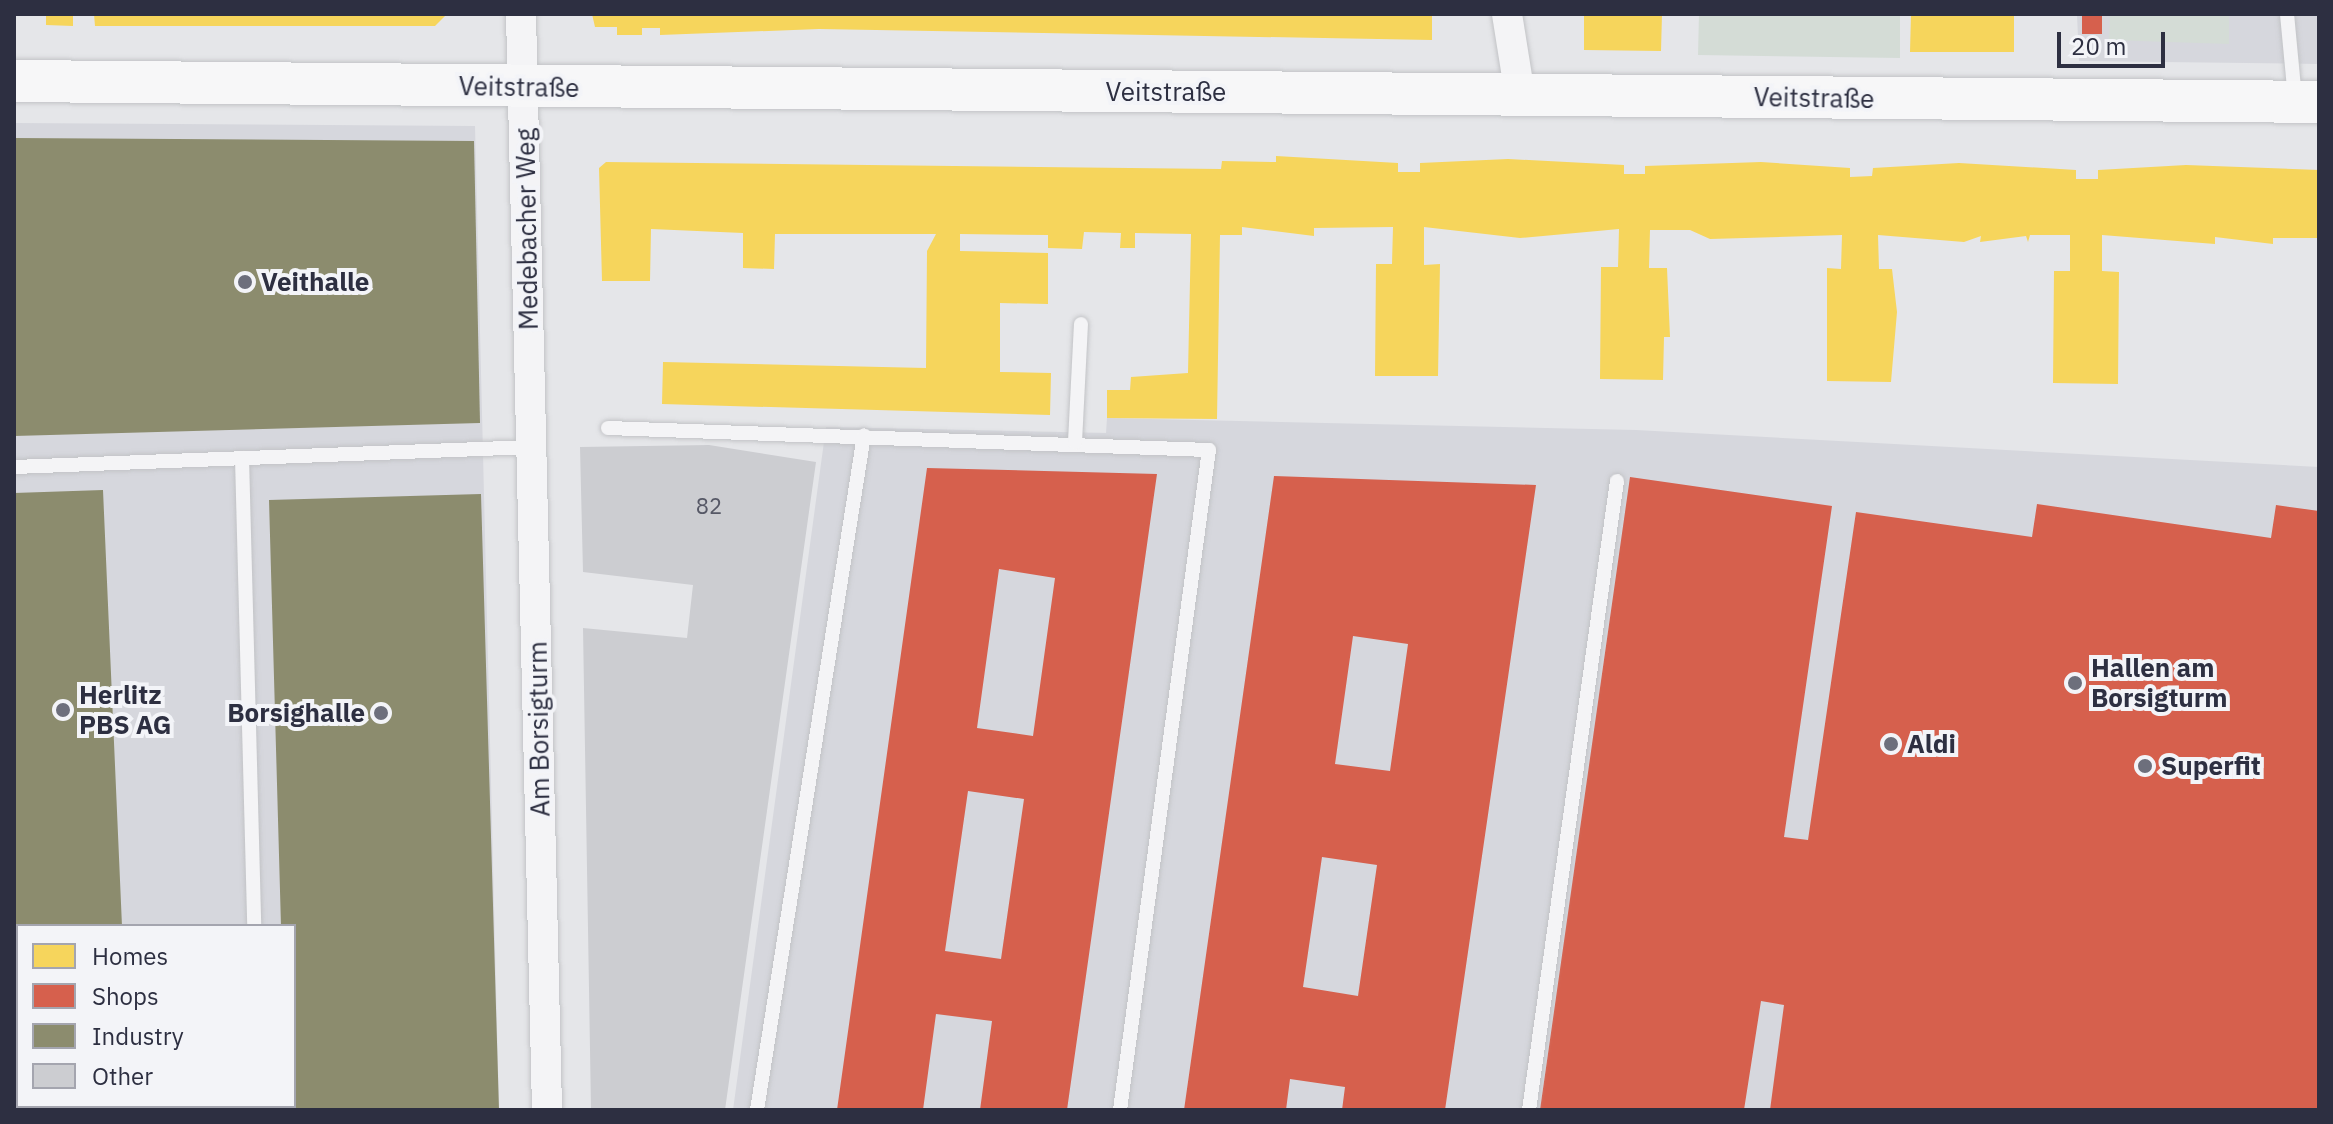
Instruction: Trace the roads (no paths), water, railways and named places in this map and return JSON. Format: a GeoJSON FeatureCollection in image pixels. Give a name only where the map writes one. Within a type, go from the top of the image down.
{"type":"FeatureCollection","features":[{"type":"Feature","properties":{"kind":"street","name":"Medebacher Weg"},"geometry":{"type":"LineString","coordinates":[[521,14],[530,349]]}},
{"type":"Feature","properties":{"kind":"street"},"geometry":{"type":"LineString","coordinates":[[1507,14],[1520,95]]}},
{"type":"Feature","properties":{"kind":"street","name":"Veitstraße"},"geometry":{"type":"LineString","coordinates":[[14,81],[2307,102]]}},
{"type":"Feature","properties":{"kind":"street","name":"Am Borsigturm"},"geometry":{"type":"LineString","coordinates":[[530,349],[547,1110]]}},
{"type":"Feature","properties":{"kind":"lane"},"geometry":{"type":"LineString","coordinates":[[2287,14],[2307,102]]}},
{"type":"Feature","properties":{"kind":"lane"},"geometry":{"type":"LineString","coordinates":[[1075,442],[1081,324]]}},
{"type":"Feature","properties":{"kind":"lane"},"geometry":{"type":"LineString","coordinates":[[608,428],[1196,445],[1213,456],[1120,1110]]}},
{"type":"Feature","properties":{"kind":"lane"},"geometry":{"type":"LineString","coordinates":[[757,1110],[864,435]]}},
{"type":"Feature","properties":{"kind":"lane"},"geometry":{"type":"LineString","coordinates":[[14,467],[532,447]]}},
{"type":"Feature","properties":{"kind":"lane"},"geometry":{"type":"LineString","coordinates":[[242,458],[254,924]]}},
{"type":"Feature","properties":{"kind":"lane"},"geometry":{"type":"LineString","coordinates":[[1529,1110],[1617,481]]}},
{"type":"Feature","properties":{"kind":"place","name":"Veithalle"},"geometry":{"type":"Point","coordinates":[245,282]}},
{"type":"Feature","properties":{"kind":"place","name":"Hallen am Borsigturm"},"geometry":{"type":"Point","coordinates":[2075,683]}},
{"type":"Feature","properties":{"kind":"place","name":"Herlitz PBS AG"},"geometry":{"type":"Point","coordinates":[63,710]}},
{"type":"Feature","properties":{"kind":"place","name":"Borsighalle"},"geometry":{"type":"Point","coordinates":[381,713]}},
{"type":"Feature","properties":{"kind":"place","name":"Aldi"},"geometry":{"type":"Point","coordinates":[1891,744]}},
{"type":"Feature","properties":{"kind":"place","name":"Superfit"},"geometry":{"type":"Point","coordinates":[2145,766]}}]}
